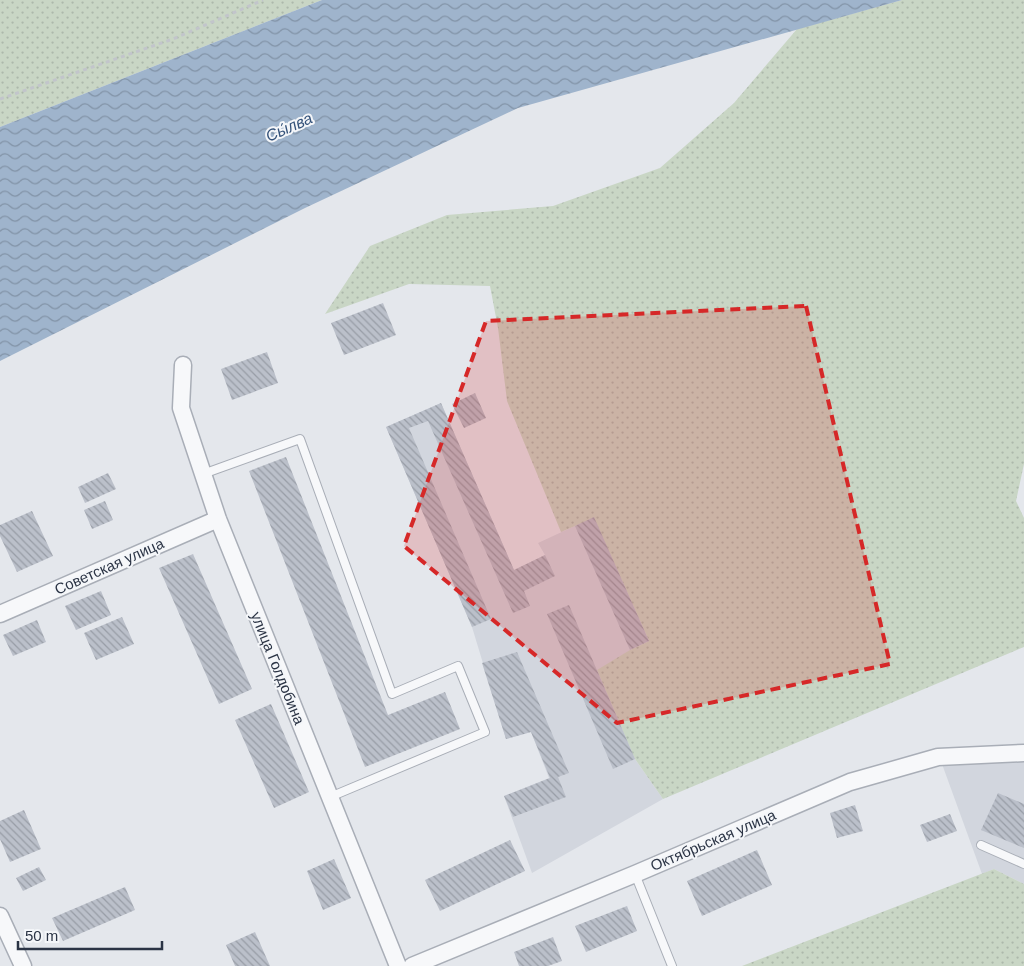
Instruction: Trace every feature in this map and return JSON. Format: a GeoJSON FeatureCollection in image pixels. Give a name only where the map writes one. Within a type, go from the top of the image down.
{"type":"FeatureCollection","features":[{"type":"Feature","properties":{"kind":"street","name":"улица Голдобина"},"geometry":{"type":"LineString","coordinates":[[183,365],[181,408],[218,519],[398,966]]}},
{"type":"Feature","properties":{"kind":"street","name":"Советская улица"},"geometry":{"type":"LineString","coordinates":[[0,614],[218,519]]}},
{"type":"Feature","properties":{"kind":"street","name":"Октябрьская улица"},"geometry":{"type":"LineString","coordinates":[[412,966],[635,874],[850,782],[938,757],[1024,753]]}},
{"type":"Feature","properties":{"kind":"street"},"geometry":{"type":"LineString","coordinates":[[0,916],[4,934],[23,966]]}},
{"type":"Feature","properties":{"kind":"lane"},"geometry":{"type":"LineString","coordinates":[[203,474],[300,439],[392,694],[458,666],[485,732],[330,797]]}},
{"type":"Feature","properties":{"kind":"lane"},"geometry":{"type":"LineString","coordinates":[[981,845],[1024,864]]}},
{"type":"Feature","properties":{"kind":"lane"},"geometry":{"type":"LineString","coordinates":[[635,874],[672,966]]}},
{"type":"Feature","properties":{"kind":"path"},"geometry":{"type":"LineString","coordinates":[[0,99],[172,39],[263,0]]}},
{"type":"Feature","properties":{"kind":"highlighted area"},"geometry":{"type":"Polygon","coordinates":[[[806,306],[890,664],[617,723],[404,546],[486,321],[806,306]]]}},
{"type":"Feature","properties":{"kind":"shaded area"},"geometry":{"type":"Polygon","coordinates":[[[441,403],[514,570],[545,555],[538,543],[594,517],[649,641],[630,650],[635,759],[663,799],[532,873],[504,796],[549,778],[531,732],[506,739],[472,627],[386,427],[441,403]]]}},
{"type":"Feature","properties":{"kind":"shaded area"},"geometry":{"type":"Polygon","coordinates":[[[1024,757],[1024,884],[994,869],[982,874],[942,764],[1024,757]]]}},
{"type":"Feature","properties":{"kind":"green space"},"geometry":{"type":"Polygon","coordinates":[[[0,0],[322,0],[0,127],[0,0]]]}},
{"type":"Feature","properties":{"kind":"green space"},"geometry":{"type":"Polygon","coordinates":[[[902,0],[1024,0],[1024,464],[1016,501],[1024,518],[1024,647],[663,799],[635,759],[597,670],[649,641],[594,518],[561,532],[507,401],[498,328],[490,286],[409,284],[325,314],[370,246],[447,215],[553,206],[660,168],[734,103],[797,29],[902,0]]]}},
{"type":"Feature","properties":{"kind":"green space"},"geometry":{"type":"Polygon","coordinates":[[[994,869],[1024,884],[1024,966],[742,966],[994,869]]]}},
{"type":"Feature","properties":{"kind":"water","name":"Сы́лва"},"geometry":{"type":"Polygon","coordinates":[[[322,0],[902,0],[518,108],[305,208],[0,361],[0,127],[322,0]]]}},
{"type":"Feature","properties":{"kind":"building"},"geometry":{"type":"Polygon","coordinates":[[[383,303],[396,335],[344,355],[331,323],[383,303]]]}},
{"type":"Feature","properties":{"kind":"building"},"geometry":{"type":"Polygon","coordinates":[[[267,352],[278,383],[232,400],[221,369],[267,352]]]}},
{"type":"Feature","properties":{"kind":"building"},"geometry":{"type":"Polygon","coordinates":[[[475,393],[486,418],[464,428],[452,404],[475,393]]]}},
{"type":"Feature","properties":{"kind":"building"},"geometry":{"type":"Polygon","coordinates":[[[441,403],[514,570],[545,555],[555,576],[524,591],[530,606],[513,613],[428,421],[409,428],[491,619],[472,627],[386,427],[441,403]]]}},
{"type":"Feature","properties":{"kind":"building"},"geometry":{"type":"Polygon","coordinates":[[[286,457],[388,715],[445,692],[460,729],[365,767],[249,471],[286,457]]]}},
{"type":"Feature","properties":{"kind":"building"},"geometry":{"type":"Polygon","coordinates":[[[108,473],[116,489],[85,503],[78,487],[108,473]]]}},
{"type":"Feature","properties":{"kind":"building"},"geometry":{"type":"Polygon","coordinates":[[[105,501],[113,520],[92,529],[84,510],[105,501]]]}},
{"type":"Feature","properties":{"kind":"building"},"geometry":{"type":"Polygon","coordinates":[[[32,511],[53,556],[17,572],[0,536],[0,525],[32,511]]]}},
{"type":"Feature","properties":{"kind":"building"},"geometry":{"type":"Polygon","coordinates":[[[594,517],[649,641],[630,650],[575,526],[594,517]]]}},
{"type":"Feature","properties":{"kind":"building"},"geometry":{"type":"Polygon","coordinates":[[[193,554],[252,689],[219,704],[159,568],[193,554]]]}},
{"type":"Feature","properties":{"kind":"building"},"geometry":{"type":"Polygon","coordinates":[[[101,591],[111,615],[76,630],[65,606],[101,591]]]}},
{"type":"Feature","properties":{"kind":"building"},"geometry":{"type":"Polygon","coordinates":[[[569,605],[635,759],[613,769],[547,614],[569,605]]]}},
{"type":"Feature","properties":{"kind":"building"},"geometry":{"type":"Polygon","coordinates":[[[122,617],[134,644],[96,660],[84,633],[122,617]]]}},
{"type":"Feature","properties":{"kind":"building"},"geometry":{"type":"Polygon","coordinates":[[[37,620],[46,642],[13,656],[3,635],[37,620]]]}},
{"type":"Feature","properties":{"kind":"building"},"geometry":{"type":"Polygon","coordinates":[[[517,652],[569,773],[558,777],[566,797],[513,817],[504,796],[550,778],[531,732],[506,739],[482,663],[517,652]]]}},
{"type":"Feature","properties":{"kind":"building"},"geometry":{"type":"Polygon","coordinates":[[[271,704],[309,792],[274,808],[235,720],[271,704]]]}},
{"type":"Feature","properties":{"kind":"building"},"geometry":{"type":"Polygon","coordinates":[[[998,793],[1024,804],[1024,848],[981,830],[998,793]]]}},
{"type":"Feature","properties":{"kind":"building"},"geometry":{"type":"Polygon","coordinates":[[[855,805],[863,831],[837,838],[830,813],[855,805]]]}},
{"type":"Feature","properties":{"kind":"building"},"geometry":{"type":"Polygon","coordinates":[[[24,810],[41,849],[10,862],[0,839],[0,821],[24,810]]]}},
{"type":"Feature","properties":{"kind":"building"},"geometry":{"type":"Polygon","coordinates":[[[950,814],[957,831],[927,842],[920,825],[950,814]]]}},
{"type":"Feature","properties":{"kind":"building"},"geometry":{"type":"Polygon","coordinates":[[[510,840],[525,871],[440,911],[425,880],[510,840]]]}},
{"type":"Feature","properties":{"kind":"building"},"geometry":{"type":"Polygon","coordinates":[[[757,850],[772,885],[702,916],[687,881],[757,850]]]}},
{"type":"Feature","properties":{"kind":"building"},"geometry":{"type":"Polygon","coordinates":[[[334,859],[351,898],[323,910],[307,871],[334,859]]]}},
{"type":"Feature","properties":{"kind":"building"},"geometry":{"type":"Polygon","coordinates":[[[39,867],[46,880],[23,891],[16,878],[39,867]]]}},
{"type":"Feature","properties":{"kind":"building"},"geometry":{"type":"Polygon","coordinates":[[[125,887],[135,910],[63,941],[52,918],[125,887]]]}},
{"type":"Feature","properties":{"kind":"building"},"geometry":{"type":"Polygon","coordinates":[[[627,906],[637,931],[586,952],[575,926],[627,906]]]}},
{"type":"Feature","properties":{"kind":"building"},"geometry":{"type":"Polygon","coordinates":[[[255,932],[270,966],[235,966],[226,945],[255,932]]]}},
{"type":"Feature","properties":{"kind":"building"},"geometry":{"type":"Polygon","coordinates":[[[553,937],[562,961],[548,966],[519,966],[514,952],[553,937]]]}}]}
